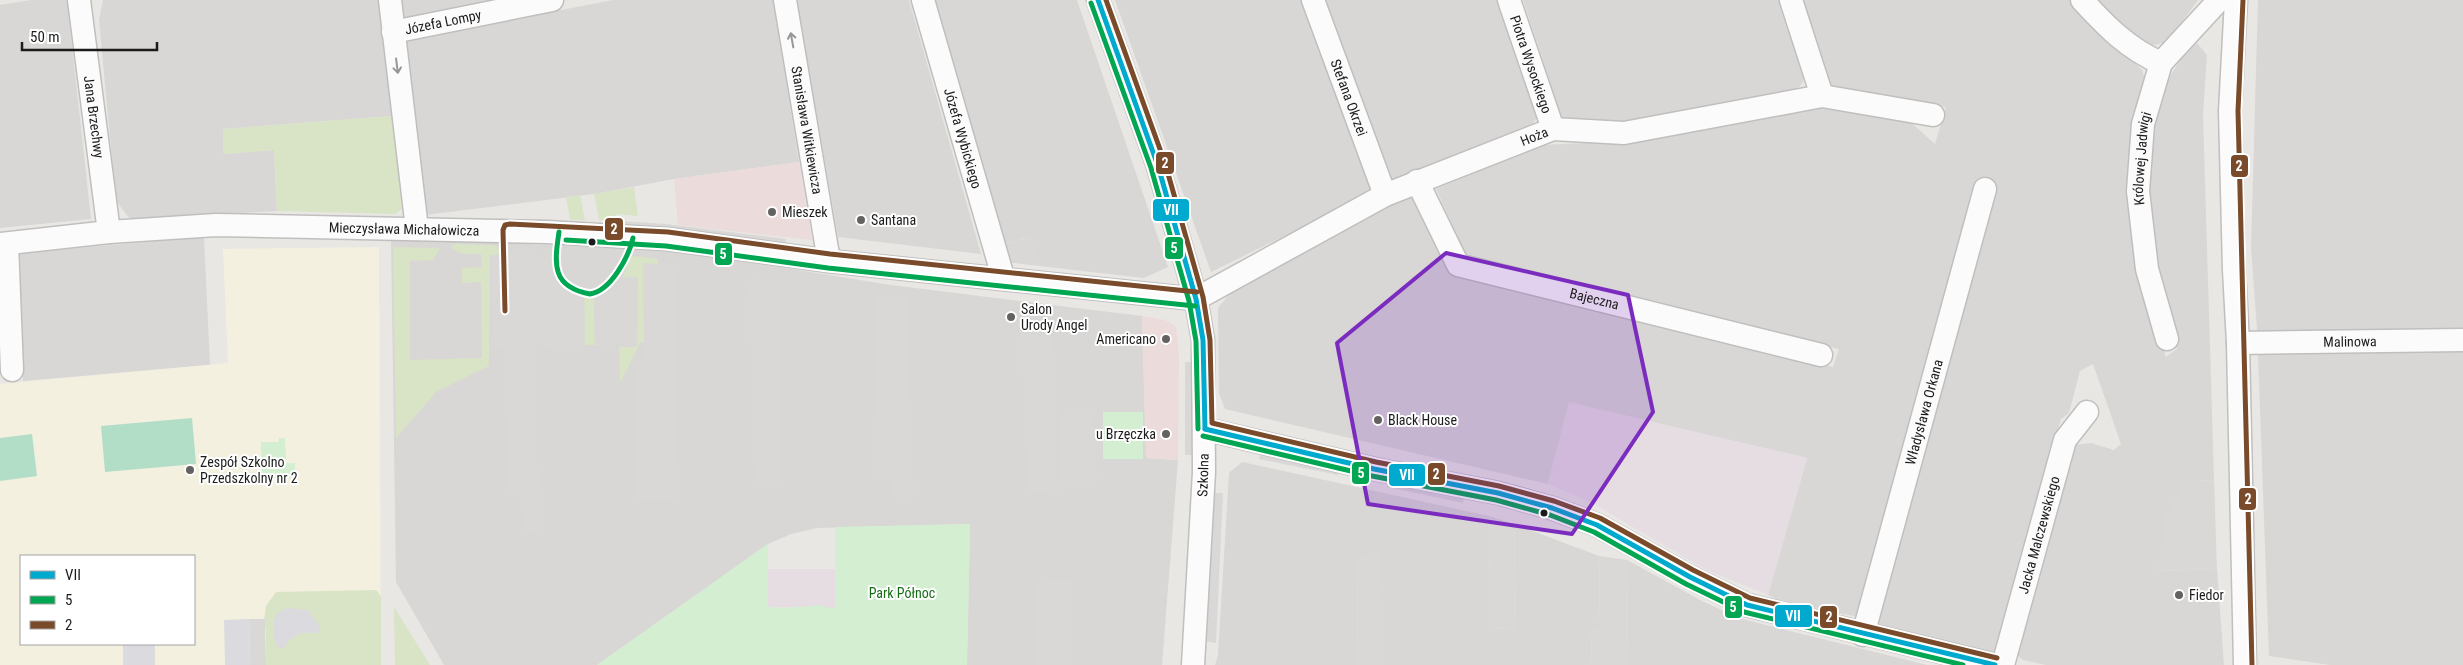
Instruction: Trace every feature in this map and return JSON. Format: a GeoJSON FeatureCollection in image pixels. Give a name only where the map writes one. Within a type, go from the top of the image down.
{"type":"FeatureCollection","features":[{"type":"Feature","properties":{"kind":"street","name":"Jana Brzechwy"},"geometry":{"type":"LineString","coordinates":[[79,0],[109,232]]}},
{"type":"Feature","properties":{"kind":"street"},"geometry":{"type":"LineString","coordinates":[[390,0],[417,229]]}},
{"type":"Feature","properties":{"kind":"street","name":"Józefa Lompy"},"geometry":{"type":"LineString","coordinates":[[393,32],[552,0]]}},
{"type":"Feature","properties":{"kind":"street","name":"Stanisława Witkiewicza"},"geometry":{"type":"LineString","coordinates":[[785,0],[829,261]]}},
{"type":"Feature","properties":{"kind":"street","name":"Józefa Wybickiego"},"geometry":{"type":"LineString","coordinates":[[923,0],[1003,277]]}},
{"type":"Feature","properties":{"kind":"street","name":"Szkolna"},"geometry":{"type":"LineString","coordinates":[[1098,0],[1158,166],[1196,298],[1203,340],[1205,429],[1193,665]]}},
{"type":"Feature","properties":{"kind":"street","name":"Stefana Okrzei"},"geometry":{"type":"LineString","coordinates":[[1313,0],[1385,195]]}},
{"type":"Feature","properties":{"kind":"street","name":"Piotra Wysockiego"},"geometry":{"type":"LineString","coordinates":[[1510,0],[1553,129]]}},
{"type":"Feature","properties":{"kind":"street"},"geometry":{"type":"LineString","coordinates":[[1791,0],[1822,96]]}},
{"type":"Feature","properties":{"kind":"street"},"geometry":{"type":"LineString","coordinates":[[2082,0],[2109,30],[2141,55],[2162,63]]}},
{"type":"Feature","properties":{"kind":"street","name":"Królowej Jadwigi"},"geometry":{"type":"LineString","coordinates":[[2168,339],[2147,269],[2138,191],[2143,124],[2162,63],[2220,0]]}},
{"type":"Feature","properties":{"kind":"street"},"geometry":{"type":"LineString","coordinates":[[2236,0],[2230,111],[2238,343],[2245,665]]}},
{"type":"Feature","properties":{"kind":"street","name":"Hoża"},"geometry":{"type":"LineString","coordinates":[[1196,298],[1385,195],[1553,129],[1624,132],[1822,96],[1933,115]]}},
{"type":"Feature","properties":{"kind":"street","name":"Bajeczna"},"geometry":{"type":"LineString","coordinates":[[1417,181],[1458,264],[1821,355]]}},
{"type":"Feature","properties":{"kind":"street","name":"Władysława Orkana"},"geometry":{"type":"LineString","coordinates":[[1863,635],[1985,189]]}},
{"type":"Feature","properties":{"kind":"street","name":"Mieczysława Michałowicza"},"geometry":{"type":"LineString","coordinates":[[3,244],[109,232],[216,225],[538,232],[667,239],[829,261],[1003,277],[1142,294],[1196,298]]}},
{"type":"Feature","properties":{"kind":"street"},"geometry":{"type":"LineString","coordinates":[[3,244],[12,370]]}},
{"type":"Feature","properties":{"kind":"street","name":"Malinowa"},"geometry":{"type":"LineString","coordinates":[[2238,343],[2463,340]]}},
{"type":"Feature","properties":{"kind":"street","name":"Jacka Malczewskiego"},"geometry":{"type":"LineString","coordinates":[[2003,665],[2066,440],[2087,412]]}},
{"type":"Feature","properties":{"kind":"street"},"geometry":{"type":"LineString","coordinates":[[1205,429],[1374,469],[1498,493],[1552,508],[1597,525],[1690,578],[1747,606],[1995,665]]}},
{"type":"Feature","properties":{"kind":"highlighted area"},"geometry":{"type":"Polygon","coordinates":[[[1446,253],[1628,295],[1653,412],[1572,534],[1368,504],[1337,343],[1446,253]]]}},
{"type":"Feature","properties":{"kind":"shaded area"},"geometry":{"type":"Polygon","coordinates":[[[31,0],[67,0],[91,219],[0,228],[0,5],[31,0]]]}},
{"type":"Feature","properties":{"kind":"shaded area"},"geometry":{"type":"Polygon","coordinates":[[[103,0],[380,0],[392,116],[223,129],[223,154],[274,150],[277,211],[130,219],[116,201],[99,20],[103,0]]]}},
{"type":"Feature","properties":{"kind":"shaded area"},"geometry":{"type":"Polygon","coordinates":[[[402,0],[503,0],[404,19],[402,0]]]}},
{"type":"Feature","properties":{"kind":"shaded area"},"geometry":{"type":"Polygon","coordinates":[[[613,0],[773,0],[799,162],[674,179],[594,194],[425,215],[406,40],[613,0]]]}},
{"type":"Feature","properties":{"kind":"shaded area"},"geometry":{"type":"Polygon","coordinates":[[[797,0],[909,0],[981,254],[838,237],[797,0]]]}},
{"type":"Feature","properties":{"kind":"shaded area"},"geometry":{"type":"Polygon","coordinates":[[[933,0],[1077,0],[1168,267],[1144,278],[1039,266],[1030,237],[1001,245],[933,0]]]}},
{"type":"Feature","properties":{"kind":"shaded area"},"geometry":{"type":"Polygon","coordinates":[[[1115,0],[1302,0],[1372,193],[1211,272],[1115,0]]]}},
{"type":"Feature","properties":{"kind":"shaded area"},"geometry":{"type":"Polygon","coordinates":[[[1323,0],[1502,0],[1539,115],[1527,131],[1391,181],[1323,0]]]}},
{"type":"Feature","properties":{"kind":"shaded area"},"geometry":{"type":"Polygon","coordinates":[[[1523,0],[1783,0],[1805,79],[1797,90],[1626,122],[1563,121],[1523,0]]]}},
{"type":"Feature","properties":{"kind":"shaded area"},"geometry":{"type":"Polygon","coordinates":[[[1799,0],[2072,0],[2142,70],[2146,84],[2132,147],[2134,262],[2166,357],[2177,349],[2156,257],[2147,203],[2150,147],[2165,84],[2183,56],[2197,43],[2207,55],[2203,114],[2214,480],[2183,482],[2158,571],[2217,569],[2224,665],[2046,665],[2023,660],[2013,652],[2075,445],[2091,443],[2114,450],[2121,444],[2093,364],[2080,371],[2069,413],[2061,419],[1995,655],[1877,625],[1860,617],[1786,604],[1768,595],[1807,458],[1569,403],[1548,484],[1225,409],[1219,393],[1218,308],[1231,292],[1411,194],[1466,272],[1833,367],[1839,349],[1479,262],[1465,253],[1436,189],[1542,145],[1632,141],[1814,108],[1906,118],[1935,144],[1946,107],[1826,91],[1799,0]]]}},
{"type":"Feature","properties":{"kind":"shaded area"},"geometry":{"type":"Polygon","coordinates":[[[2098,0],[2198,0],[2167,42],[2155,45],[2144,44],[2129,34],[2098,0]]]}},
{"type":"Feature","properties":{"kind":"shaded area"},"geometry":{"type":"Polygon","coordinates":[[[2258,0],[2463,0],[2463,665],[2330,665],[2269,656],[2257,328],[2251,248],[2258,0]]]}},
{"type":"Feature","properties":{"kind":"shaded area"},"geometry":{"type":"Polygon","coordinates":[[[799,162],[812,240],[678,225],[674,179],[799,162]]]}},
{"type":"Feature","properties":{"kind":"shaded area"},"geometry":{"type":"Polygon","coordinates":[[[618,221],[666,224],[786,239],[785,249],[618,230],[618,221]]]}},
{"type":"Feature","properties":{"kind":"shaded area"},"geometry":{"type":"Polygon","coordinates":[[[204,237],[210,365],[23,381],[20,253],[204,237]]]}},
{"type":"Feature","properties":{"kind":"shaded area"},"geometry":{"type":"Polygon","coordinates":[[[1031,237],[1039,266],[1005,262],[1001,245],[1031,237]]]}},
{"type":"Feature","properties":{"kind":"shaded area"},"geometry":{"type":"Polygon","coordinates":[[[391,238],[679,251],[891,285],[1142,316],[1146,458],[1178,460],[1162,665],[967,665],[970,524],[817,528],[791,534],[768,544],[597,665],[444,665],[396,582],[391,238]]]}},
{"type":"Feature","properties":{"kind":"shaded area","name":"Zespół Szkolno Przedszkolny nr 2"},"geometry":{"type":"Polygon","coordinates":[[[379,247],[381,665],[0,665],[0,384],[228,363],[223,249],[379,247]]]}},
{"type":"Feature","properties":{"kind":"shaded area"},"geometry":{"type":"Polygon","coordinates":[[[490,255],[535,255],[536,464],[542,474],[543,533],[523,534],[521,497],[508,488],[504,350],[491,347],[490,255]]]}},
{"type":"Feature","properties":{"kind":"shaded area"},"geometry":{"type":"Polygon","coordinates":[[[543,257],[556,257],[560,279],[571,291],[584,296],[585,345],[543,347],[543,257]]]}},
{"type":"Feature","properties":{"kind":"shaded area"},"geometry":{"type":"Polygon","coordinates":[[[643,263],[674,266],[679,499],[638,499],[635,365],[645,364],[643,263]]]}},
{"type":"Feature","properties":{"kind":"shaded area"},"geometry":{"type":"Polygon","coordinates":[[[638,277],[637,347],[595,345],[594,301],[622,278],[638,277]]]}},
{"type":"Feature","properties":{"kind":"shaded area"},"geometry":{"type":"Polygon","coordinates":[[[750,279],[781,280],[782,482],[754,481],[750,279]]]}},
{"type":"Feature","properties":{"kind":"shaded area"},"geometry":{"type":"Polygon","coordinates":[[[876,297],[908,297],[913,497],[893,497],[893,479],[879,480],[876,297]]]}},
{"type":"Feature","properties":{"kind":"shaded area"},"geometry":{"type":"Polygon","coordinates":[[[1142,316],[1165,320],[1176,327],[1179,355],[1178,460],[1146,458],[1142,316]]]}},
{"type":"Feature","properties":{"kind":"shaded area"},"geometry":{"type":"Polygon","coordinates":[[[1022,334],[1054,336],[1057,497],[1027,489],[1022,334]]]}},
{"type":"Feature","properties":{"kind":"shaded area"},"geometry":{"type":"Polygon","coordinates":[[[1185,362],[1194,362],[1194,455],[1185,455],[1185,362]]]}},
{"type":"Feature","properties":{"kind":"shaded area"},"geometry":{"type":"Polygon","coordinates":[[[1569,402],[1807,458],[1768,595],[1706,570],[1592,503],[1548,484],[1569,402]]]}},
{"type":"Feature","properties":{"kind":"shaded area"},"geometry":{"type":"Polygon","coordinates":[[[1093,414],[1097,482],[1061,481],[1060,415],[1093,414]]]}},
{"type":"Feature","properties":{"kind":"shaded area"},"geometry":{"type":"Polygon","coordinates":[[[1261,450],[1340,467],[1338,475],[1259,459],[1261,450]]]}},
{"type":"Feature","properties":{"kind":"shaded area"},"geometry":{"type":"Polygon","coordinates":[[[1242,462],[1489,516],[1490,629],[1516,628],[1514,524],[1599,556],[1600,628],[1592,631],[1591,665],[1383,665],[1381,553],[1369,554],[1357,561],[1358,665],[1215,665],[1218,655],[1229,473],[1242,462]]]}},
{"type":"Feature","properties":{"kind":"shaded area"},"geometry":{"type":"Polygon","coordinates":[[[1389,479],[1465,495],[1463,503],[1387,487],[1389,479]]]}},
{"type":"Feature","properties":{"kind":"shaded area"},"geometry":{"type":"Polygon","coordinates":[[[2214,480],[2217,569],[2158,571],[2165,517],[2183,482],[2214,480]]]}},
{"type":"Feature","properties":{"kind":"shaded area"},"geometry":{"type":"Polygon","coordinates":[[[1210,493],[1223,493],[1216,643],[1203,641],[1210,493]]]}},
{"type":"Feature","properties":{"kind":"shaded area"},"geometry":{"type":"Polygon","coordinates":[[[1489,516],[1514,524],[1516,628],[1490,629],[1489,516]]]}},
{"type":"Feature","properties":{"kind":"shaded area"},"geometry":{"type":"Polygon","coordinates":[[[1382,553],[1383,665],[1358,665],[1357,561],[1369,554],[1382,553]]]}},
{"type":"Feature","properties":{"kind":"shaded area"},"geometry":{"type":"Polygon","coordinates":[[[1599,556],[1627,560],[1628,665],[1591,665],[1592,630],[1600,628],[1599,556]]]}},
{"type":"Feature","properties":{"kind":"shaded area"},"geometry":{"type":"Polygon","coordinates":[[[1627,560],[1704,602],[1742,619],[1927,665],[1628,665],[1627,560]]]}},
{"type":"Feature","properties":{"kind":"shaded area"},"geometry":{"type":"Polygon","coordinates":[[[768,569],[835,569],[835,608],[768,607],[768,569]]]}},
{"type":"Feature","properties":{"kind":"shaded area"},"geometry":{"type":"Polygon","coordinates":[[[1071,580],[1071,665],[1038,665],[1038,582],[1071,580]]]}},
{"type":"Feature","properties":{"kind":"shaded area"},"geometry":{"type":"Polygon","coordinates":[[[286,608],[308,610],[320,627],[318,633],[301,633],[289,640],[283,649],[278,647],[274,639],[273,623],[276,615],[286,608]]]}},
{"type":"Feature","properties":{"kind":"shaded area"},"geometry":{"type":"Polygon","coordinates":[[[249,619],[265,619],[266,665],[250,665],[249,619]]]}},
{"type":"Feature","properties":{"kind":"shaded area"},"geometry":{"type":"Polygon","coordinates":[[[249,619],[250,665],[225,665],[224,620],[249,619]]]}},
{"type":"Feature","properties":{"kind":"shaded area"},"geometry":{"type":"Polygon","coordinates":[[[123,645],[155,645],[155,665],[123,665],[123,645]]]}},
{"type":"Feature","properties":{"kind":"green space"},"geometry":{"type":"Polygon","coordinates":[[[392,116],[402,209],[395,214],[277,211],[274,150],[223,154],[223,129],[392,116]]]}},
{"type":"Feature","properties":{"kind":"green space"},"geometry":{"type":"Polygon","coordinates":[[[634,187],[638,216],[617,214],[614,220],[599,220],[594,194],[634,187]]]}},
{"type":"Feature","properties":{"kind":"green space"},"geometry":{"type":"Polygon","coordinates":[[[580,195],[585,220],[570,220],[566,197],[580,195]]]}},
{"type":"Feature","properties":{"kind":"green space"},"geometry":{"type":"Polygon","coordinates":[[[452,244],[493,245],[500,248],[503,255],[490,256],[489,366],[437,391],[396,438],[393,247],[440,248],[433,260],[410,261],[410,360],[482,358],[481,282],[462,283],[462,268],[482,267],[481,254],[462,254],[453,249],[452,244]]]}},
{"type":"Feature","properties":{"kind":"green space"},"geometry":{"type":"Polygon","coordinates":[[[631,256],[658,259],[658,264],[643,263],[644,342],[641,342],[620,383],[619,347],[636,347],[638,277],[622,278],[631,256]]]}},
{"type":"Feature","properties":{"kind":"green space"},"geometry":{"type":"Polygon","coordinates":[[[594,293],[595,345],[585,345],[584,296],[594,293]]]}},
{"type":"Feature","properties":{"kind":"green space"},"geometry":{"type":"Polygon","coordinates":[[[1103,412],[1143,412],[1143,459],[1103,459],[1103,412]]]}},
{"type":"Feature","properties":{"kind":"green space"},"geometry":{"type":"Polygon","coordinates":[[[192,418],[196,464],[105,472],[101,426],[192,418]]]}},
{"type":"Feature","properties":{"kind":"green space"},"geometry":{"type":"Polygon","coordinates":[[[32,434],[37,476],[0,481],[0,438],[32,434]]]}},
{"type":"Feature","properties":{"kind":"green space"},"geometry":{"type":"Polygon","coordinates":[[[279,438],[285,438],[286,463],[295,463],[295,478],[262,478],[261,442],[279,442],[279,438]]]}},
{"type":"Feature","properties":{"kind":"green space","name":"Park Północ"},"geometry":{"type":"Polygon","coordinates":[[[970,524],[967,665],[597,665],[768,544],[768,607],[783,608],[823,605],[824,607],[835,608],[835,527],[970,524]]]}},
{"type":"Feature","properties":{"kind":"green space"},"geometry":{"type":"Polygon","coordinates":[[[376,590],[381,596],[381,665],[266,665],[266,629],[263,628],[266,606],[276,592],[376,590]]]}},
{"type":"Feature","properties":{"kind":"green space"},"geometry":{"type":"Polygon","coordinates":[[[394,607],[430,665],[395,665],[394,607]]]}},
{"type":"Feature","properties":{"kind":"transit line","name":"VII"},"geometry":{"type":"LineString","coordinates":[[1098,0],[1158,166],[1196,299],[1203,340],[1205,429]]}},
{"type":"Feature","properties":{"kind":"transit line","name":"2"},"geometry":{"type":"LineString","coordinates":[[1106,0],[1165,163],[1203,297],[1210,340],[1212,423],[1376,462],[1499,486],[1554,501],[1600,518],[1693,570],[1750,598],[1997,658]]}},
{"type":"Feature","properties":{"kind":"transit line","name":"2"},"geometry":{"type":"LineString","coordinates":[[2243,0],[2238,111],[2252,665]]}},
{"type":"Feature","properties":{"kind":"transit line","name":"5"},"geometry":{"type":"LineString","coordinates":[[1091,3],[1151,168],[1189,301],[1196,341],[1198,429]]}},
{"type":"Feature","properties":{"kind":"transit line","name":"2"},"geometry":{"type":"LineString","coordinates":[[505,311],[503,230],[505,225],[510,224],[668,232],[830,254],[1197,292]]}},
{"type":"Feature","properties":{"kind":"transit line","name":"5"},"geometry":{"type":"LineString","coordinates":[[559,232],[556,255],[558,273],[568,286],[590,294],[605,287],[612,280],[628,254],[633,238]]}},
{"type":"Feature","properties":{"kind":"transit line","name":"5"},"geometry":{"type":"LineString","coordinates":[[566,240],[666,246],[828,268],[1195,306]]}},
{"type":"Feature","properties":{"kind":"transit line","name":"VII"},"geometry":{"type":"LineString","coordinates":[[1205,429],[1374,469],[1498,493],[1552,508],[1597,525],[1690,577],[1747,605],[1995,665]]}},
{"type":"Feature","properties":{"kind":"transit line","name":"5"},"geometry":{"type":"LineString","coordinates":[[1203,436],[1372,476],[1496,500],[1550,515],[1594,532],[1686,584],[1744,612],[1963,665]]}},
{"type":"Feature","properties":{"kind":"place","name":"Mieszek"},"geometry":{"type":"Point","coordinates":[772,212]}},
{"type":"Feature","properties":{"kind":"place","name":"Santana"},"geometry":{"type":"Point","coordinates":[861,220]}},
{"type":"Feature","properties":{"kind":"place","name":"Salon Urody Angel"},"geometry":{"type":"Point","coordinates":[1011,317]}},
{"type":"Feature","properties":{"kind":"place","name":"Americano"},"geometry":{"type":"Point","coordinates":[1166,339]}},
{"type":"Feature","properties":{"kind":"place","name":"Black House"},"geometry":{"type":"Point","coordinates":[1378,420]}},
{"type":"Feature","properties":{"kind":"place","name":"u Brzęczka"},"geometry":{"type":"Point","coordinates":[1166,434]}},
{"type":"Feature","properties":{"kind":"place","name":"Zespół Szkolno Przedszkolny nr 2"},"geometry":{"type":"Point","coordinates":[190,470]}},
{"type":"Feature","properties":{"kind":"place","name":"Fiedor"},"geometry":{"type":"Point","coordinates":[2179,595]}}]}
